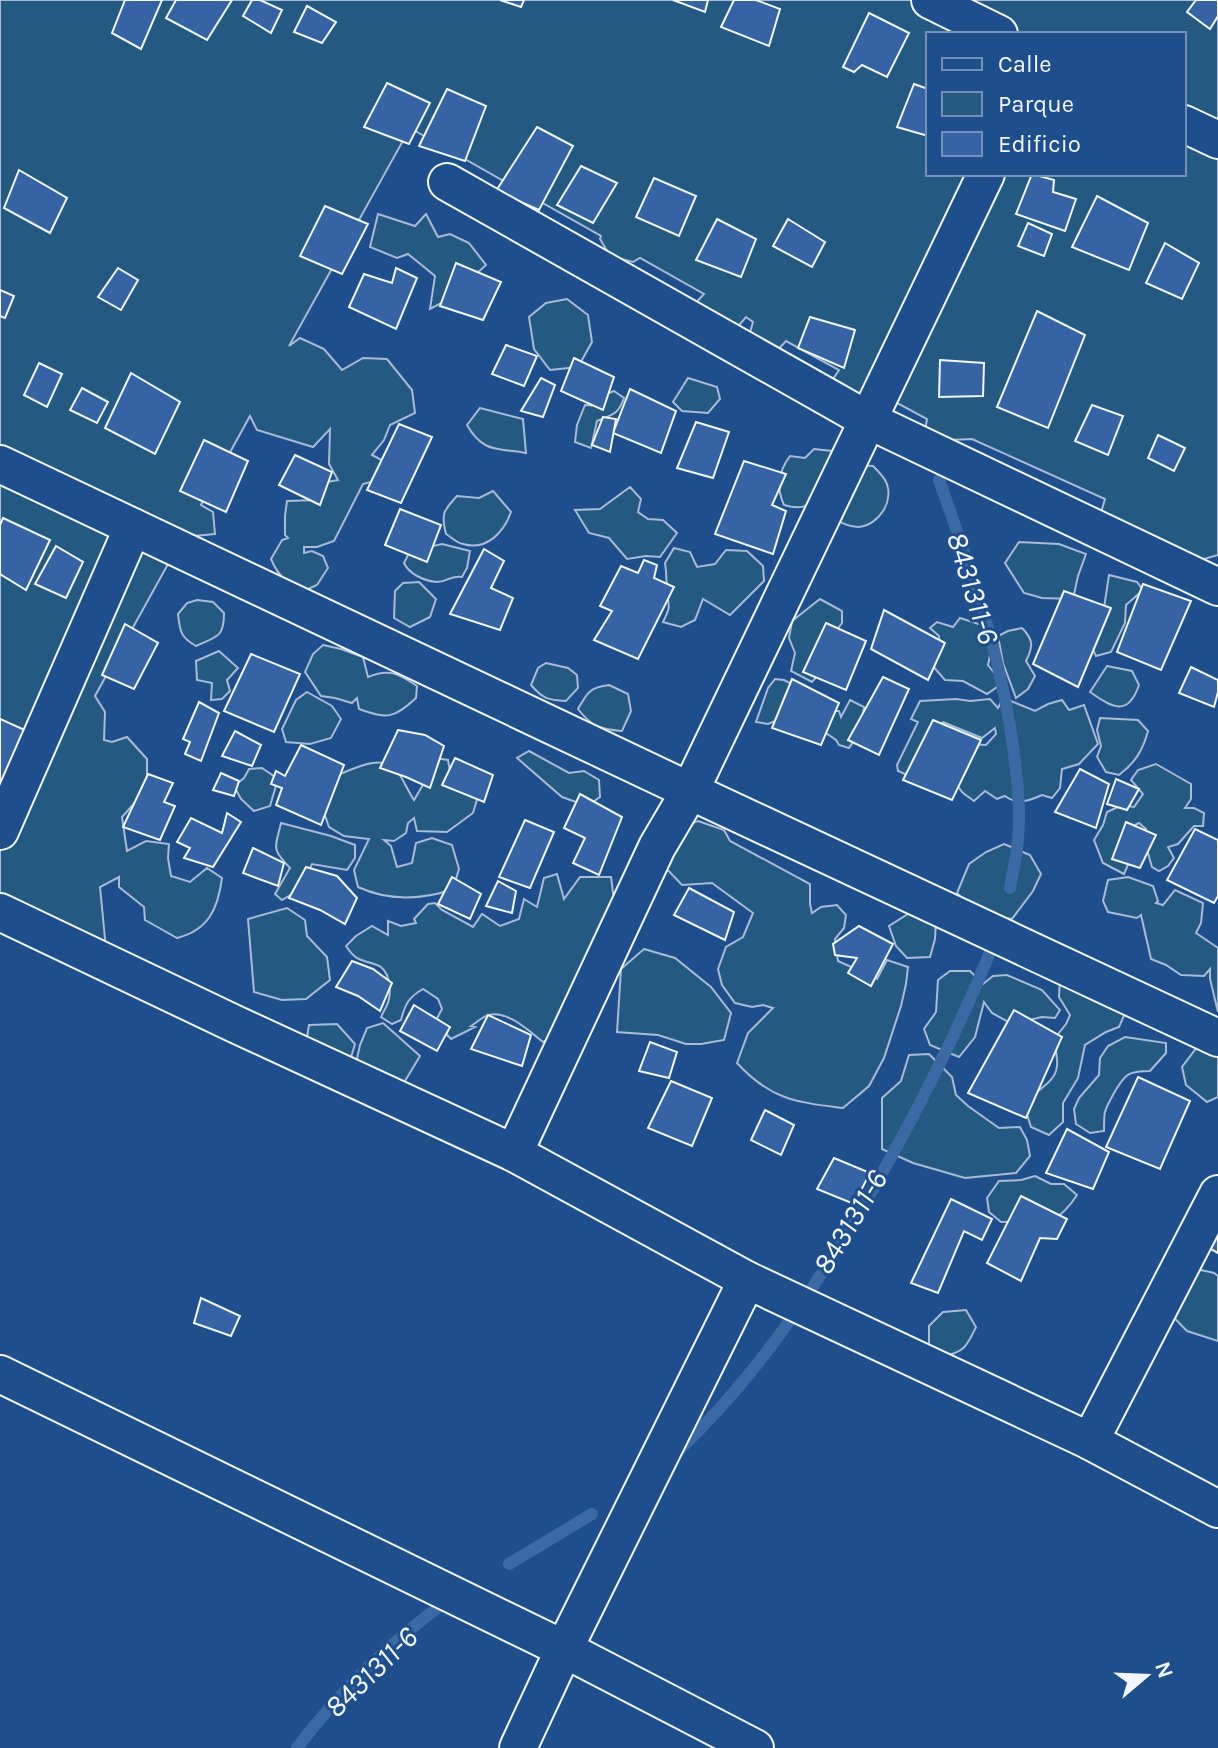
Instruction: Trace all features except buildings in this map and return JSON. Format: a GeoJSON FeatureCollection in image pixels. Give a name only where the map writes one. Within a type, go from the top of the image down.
{"type":"FeatureCollection","features":[{"type":"Feature","properties":{"kind":"street"},"geometry":{"type":"LineString","coordinates":[[930,0],[995,32]]}},
{"type":"Feature","properties":{"kind":"street"},"geometry":{"type":"LineString","coordinates":[[1186,125],[1218,140]]}},
{"type":"Feature","properties":{"kind":"street"},"geometry":{"type":"LineString","coordinates":[[514,1153],[657,847],[690,791],[985,176]]}},
{"type":"Feature","properties":{"kind":"street"},"geometry":{"type":"LineString","coordinates":[[447,182],[868,420],[1218,587]]}},
{"type":"Feature","properties":{"kind":"street"},"geometry":{"type":"LineString","coordinates":[[0,464],[1218,1038]]}},
{"type":"Feature","properties":{"kind":"street"},"geometry":{"type":"LineString","coordinates":[[0,831],[133,527]]}},
{"type":"Feature","properties":{"kind":"street"},"geometry":{"type":"LineString","coordinates":[[0,912],[514,1153],[747,1280],[1090,1441],[1218,1509]]}},
{"type":"Feature","properties":{"kind":"street"},"geometry":{"type":"LineString","coordinates":[[1090,1441],[1218,1194]]}},
{"type":"Feature","properties":{"kind":"street"},"geometry":{"type":"LineString","coordinates":[[518,1748],[747,1280]]}},
{"type":"Feature","properties":{"kind":"street"},"geometry":{"type":"LineString","coordinates":[[0,1374],[564,1649],[755,1748]]}},
{"type":"Feature","properties":{"kind":"green space"},"geometry":{"type":"Polygon","coordinates":[[[0,0],[1218,0],[1218,555],[1187,564],[1100,516],[1105,499],[972,439],[950,440],[925,430],[927,419],[875,391],[861,407],[825,391],[839,370],[786,341],[772,356],[746,347],[753,322],[746,317],[726,340],[691,308],[704,294],[640,258],[633,262],[610,256],[601,236],[410,128],[289,346],[300,338],[324,349],[342,370],[363,358],[387,359],[412,390],[415,413],[390,425],[384,440],[372,455],[387,463],[378,480],[363,484],[334,541],[317,547],[304,547],[304,553],[312,551],[323,556],[328,568],[317,585],[306,590],[284,579],[271,559],[282,540],[288,538],[285,535],[287,501],[317,500],[321,483],[338,480],[329,464],[330,429],[313,447],[257,430],[250,416],[201,505],[213,512],[215,534],[183,537],[95,696],[105,712],[104,740],[112,742],[127,737],[147,759],[147,789],[122,817],[127,851],[146,841],[169,844],[171,876],[190,882],[207,868],[222,878],[218,899],[204,923],[177,938],[145,920],[144,907],[119,887],[119,877],[100,887],[106,949],[0,912],[0,0]]]}},
{"type":"Feature","properties":{"kind":"green space"},"geometry":{"type":"Polygon","coordinates":[[[378,214],[415,226],[426,214],[438,237],[450,234],[469,243],[486,265],[449,299],[430,309],[435,276],[408,254],[397,258],[370,247],[378,214]]]}},
{"type":"Feature","properties":{"kind":"green space"},"geometry":{"type":"Polygon","coordinates":[[[567,299],[588,315],[592,342],[578,367],[550,370],[534,349],[529,317],[546,303],[567,299]]]}},
{"type":"Feature","properties":{"kind":"green space"},"geometry":{"type":"Polygon","coordinates":[[[688,378],[717,387],[720,399],[708,413],[682,411],[673,402],[688,378]]]}},
{"type":"Feature","properties":{"kind":"green space"},"geometry":{"type":"Polygon","coordinates":[[[614,391],[624,398],[622,404],[614,413],[597,421],[591,448],[575,442],[577,425],[585,405],[600,406],[604,395],[614,391]]]}},
{"type":"Feature","properties":{"kind":"green space"},"geometry":{"type":"Polygon","coordinates":[[[480,408],[523,419],[526,453],[492,448],[479,440],[467,425],[480,408]]]}},
{"type":"Feature","properties":{"kind":"green space"},"geometry":{"type":"Polygon","coordinates":[[[814,449],[832,451],[837,465],[828,479],[817,482],[820,497],[803,507],[784,505],[779,486],[786,462],[790,456],[805,458],[814,449]]]}},
{"type":"Feature","properties":{"kind":"green space"},"geometry":{"type":"Polygon","coordinates":[[[854,465],[873,466],[888,487],[887,503],[879,517],[858,527],[846,525],[828,515],[854,465]]]}},
{"type":"Feature","properties":{"kind":"green space"},"geometry":{"type":"Polygon","coordinates":[[[630,487],[641,499],[638,512],[648,519],[663,520],[677,533],[660,557],[627,559],[609,538],[589,533],[575,510],[600,509],[630,487]]]}},
{"type":"Feature","properties":{"kind":"green space"},"geometry":{"type":"Polygon","coordinates":[[[493,491],[511,512],[499,533],[480,545],[459,542],[446,534],[444,513],[457,496],[479,498],[493,491]]]}},
{"type":"Feature","properties":{"kind":"green space"},"geometry":{"type":"Polygon","coordinates":[[[1019,542],[1059,544],[1086,554],[1073,599],[1042,598],[1024,593],[1005,563],[1019,542]]]}},
{"type":"Feature","properties":{"kind":"green space"},"geometry":{"type":"Polygon","coordinates":[[[442,544],[470,551],[462,577],[437,582],[413,574],[406,567],[404,563],[410,551],[442,544]]]}},
{"type":"Feature","properties":{"kind":"green space"},"geometry":{"type":"Polygon","coordinates":[[[674,548],[690,552],[697,567],[715,564],[726,550],[747,551],[763,566],[764,581],[730,615],[703,599],[695,620],[681,627],[663,622],[669,606],[665,563],[674,548]]]}},
{"type":"Feature","properties":{"kind":"green space"},"geometry":{"type":"Polygon","coordinates":[[[1109,575],[1137,582],[1143,590],[1126,605],[1125,623],[1111,652],[1096,656],[1091,646],[1102,621],[1109,575]]]}},
{"type":"Feature","properties":{"kind":"green space"},"geometry":{"type":"Polygon","coordinates":[[[419,582],[436,599],[430,617],[410,627],[394,618],[395,591],[403,583],[419,582]]]}},
{"type":"Feature","properties":{"kind":"green space"},"geometry":{"type":"Polygon","coordinates":[[[820,599],[842,611],[842,623],[834,634],[819,674],[812,682],[791,671],[795,653],[789,638],[792,621],[820,599]]]}},
{"type":"Feature","properties":{"kind":"green space"},"geometry":{"type":"Polygon","coordinates":[[[197,600],[213,602],[224,613],[221,632],[196,646],[182,633],[178,614],[187,603],[197,600]]]}},
{"type":"Feature","properties":{"kind":"green space"},"geometry":{"type":"Polygon","coordinates":[[[960,618],[982,625],[991,650],[988,665],[999,681],[997,687],[987,694],[963,681],[945,680],[931,664],[940,647],[939,636],[930,628],[937,622],[953,627],[960,618]]]}},
{"type":"Feature","properties":{"kind":"green space"},"geometry":{"type":"Polygon","coordinates":[[[1022,628],[1029,636],[1031,648],[1026,661],[1035,676],[1028,689],[1016,698],[1003,663],[998,636],[1022,628]]]}},
{"type":"Feature","properties":{"kind":"green space"},"geometry":{"type":"Polygon","coordinates":[[[323,645],[363,657],[368,677],[388,673],[405,678],[417,686],[416,698],[396,713],[384,715],[359,709],[357,698],[352,703],[321,696],[305,672],[313,654],[323,645]]]}},
{"type":"Feature","properties":{"kind":"green space"},"geometry":{"type":"Polygon","coordinates":[[[219,651],[238,668],[227,680],[230,691],[222,699],[211,700],[212,683],[197,680],[196,661],[219,651]]]}},
{"type":"Feature","properties":{"kind":"green space"},"geometry":{"type":"Polygon","coordinates":[[[546,663],[568,668],[577,675],[578,688],[566,701],[546,698],[531,685],[538,668],[546,663]]]}},
{"type":"Feature","properties":{"kind":"green space"},"geometry":{"type":"Polygon","coordinates":[[[1107,666],[1132,671],[1139,685],[1135,695],[1125,705],[1113,705],[1090,692],[1107,666]]]}},
{"type":"Feature","properties":{"kind":"green space"},"geometry":{"type":"Polygon","coordinates":[[[775,679],[794,685],[780,719],[768,724],[756,722],[768,688],[775,679]]]}},
{"type":"Feature","properties":{"kind":"green space"},"geometry":{"type":"Polygon","coordinates":[[[609,685],[628,694],[631,711],[622,731],[597,726],[578,709],[590,692],[609,685]]]}},
{"type":"Feature","properties":{"kind":"green space"},"geometry":{"type":"Polygon","coordinates":[[[307,692],[332,706],[341,719],[331,738],[310,744],[286,742],[282,729],[296,700],[307,692]]]}},
{"type":"Feature","properties":{"kind":"green space"},"geometry":{"type":"Polygon","coordinates":[[[990,699],[998,708],[1001,702],[1011,701],[1035,711],[1062,700],[1069,710],[1084,705],[1098,744],[1079,764],[1062,769],[1060,788],[1052,798],[1042,795],[1023,801],[1005,796],[997,799],[985,791],[974,801],[963,793],[955,783],[971,744],[986,745],[996,734],[995,728],[982,738],[943,722],[912,777],[898,771],[897,765],[918,722],[911,719],[920,701],[990,699]]]}},
{"type":"Feature","properties":{"kind":"green space"},"geometry":{"type":"Polygon","coordinates":[[[850,700],[864,707],[860,729],[849,748],[839,745],[823,731],[833,711],[839,711],[841,717],[850,700]]]}},
{"type":"Feature","properties":{"kind":"green space"},"geometry":{"type":"Polygon","coordinates":[[[1100,718],[1138,720],[1148,731],[1138,756],[1119,775],[1106,772],[1097,757],[1101,746],[1097,730],[1100,718]]]}},
{"type":"Feature","properties":{"kind":"green space"},"geometry":{"type":"Polygon","coordinates":[[[529,751],[569,773],[584,771],[599,780],[600,797],[587,806],[562,797],[517,758],[529,751]]]}},
{"type":"Feature","properties":{"kind":"green space"},"geometry":{"type":"Polygon","coordinates":[[[435,758],[448,760],[452,782],[478,796],[473,813],[447,832],[417,831],[414,818],[408,823],[406,833],[394,841],[384,840],[391,846],[397,867],[412,863],[416,843],[432,838],[452,845],[459,869],[453,889],[430,895],[393,897],[358,887],[354,870],[369,839],[344,836],[329,827],[320,801],[333,777],[367,764],[384,763],[398,772],[414,800],[435,758]]]}},
{"type":"Feature","properties":{"kind":"green space"},"geometry":{"type":"Polygon","coordinates":[[[1156,764],[1191,784],[1191,799],[1185,808],[1204,813],[1203,826],[1194,826],[1178,844],[1168,847],[1174,858],[1159,871],[1152,867],[1143,836],[1146,829],[1139,823],[1127,829],[1130,860],[1124,874],[1103,863],[1094,840],[1107,812],[1122,805],[1134,807],[1143,794],[1131,780],[1138,770],[1156,764]]]}},
{"type":"Feature","properties":{"kind":"green space"},"geometry":{"type":"Polygon","coordinates":[[[262,768],[278,779],[270,806],[254,811],[241,799],[234,786],[249,769],[262,768]]]}},
{"type":"Feature","properties":{"kind":"green space"},"geometry":{"type":"Polygon","coordinates":[[[698,821],[724,830],[730,841],[810,884],[812,913],[821,907],[837,905],[846,915],[844,928],[835,939],[838,961],[877,979],[887,960],[908,967],[901,1006],[884,1058],[869,1086],[843,1108],[811,1104],[773,1092],[737,1063],[748,1033],[773,1008],[735,1003],[722,985],[718,969],[726,947],[743,937],[753,913],[712,883],[682,885],[661,863],[672,830],[698,821]]]}},
{"type":"Feature","properties":{"kind":"green space"},"geometry":{"type":"Polygon","coordinates":[[[281,823],[355,845],[355,858],[347,870],[312,864],[299,890],[282,900],[275,894],[290,868],[276,848],[281,823]]]}},
{"type":"Feature","properties":{"kind":"green space"},"geometry":{"type":"Polygon","coordinates":[[[1004,844],[1030,855],[1041,874],[1033,891],[1012,919],[982,912],[957,893],[969,864],[1004,844]]]}},
{"type":"Feature","properties":{"kind":"green space"},"geometry":{"type":"Polygon","coordinates":[[[557,874],[564,899],[580,877],[611,877],[614,900],[568,1026],[543,1042],[510,1018],[496,1014],[482,1018],[471,1026],[475,1027],[451,1039],[435,1022],[442,1009],[438,999],[423,989],[408,1002],[401,1020],[392,1024],[381,1017],[389,999],[388,979],[381,967],[359,959],[346,946],[356,936],[372,926],[388,935],[388,921],[401,926],[416,923],[414,919],[428,904],[435,903],[473,927],[482,914],[500,926],[519,919],[524,899],[537,907],[544,878],[557,874]]]}},
{"type":"Feature","properties":{"kind":"green space"},"geometry":{"type":"Polygon","coordinates":[[[1128,877],[1153,886],[1156,903],[1163,905],[1175,890],[1203,903],[1201,923],[1196,933],[1218,948],[1218,1012],[1210,969],[1204,976],[1181,975],[1151,959],[1141,915],[1137,918],[1108,912],[1103,901],[1108,880],[1128,877]]]}},
{"type":"Feature","properties":{"kind":"green space"},"geometry":{"type":"Polygon","coordinates":[[[287,908],[305,920],[307,936],[327,957],[330,980],[306,999],[282,1000],[254,992],[248,919],[287,908]]]}},
{"type":"Feature","properties":{"kind":"green space"},"geometry":{"type":"Polygon","coordinates":[[[911,912],[936,921],[930,957],[907,958],[896,946],[889,926],[911,912]]]}},
{"type":"Feature","properties":{"kind":"green space"},"geometry":{"type":"Polygon","coordinates":[[[644,949],[675,958],[711,987],[731,1013],[724,1040],[686,1044],[658,1035],[617,1032],[621,969],[644,949]]]}},
{"type":"Feature","properties":{"kind":"green space"},"geometry":{"type":"Polygon","coordinates":[[[950,971],[970,971],[983,984],[993,976],[1007,975],[1042,990],[1060,1010],[1055,1018],[1042,1017],[1012,1024],[992,1013],[984,1002],[975,1037],[959,1057],[930,1045],[924,1029],[936,1012],[938,980],[950,971]]]}},
{"type":"Feature","properties":{"kind":"green space"},"geometry":{"type":"Polygon","coordinates":[[[1060,980],[1126,1011],[1119,1027],[1085,1045],[1078,1078],[1063,1103],[1063,1122],[1049,1135],[1031,1127],[1024,1105],[1055,1073],[1054,1039],[1070,1015],[1059,997],[1060,980]]]}},
{"type":"Feature","properties":{"kind":"green space"},"geometry":{"type":"Polygon","coordinates":[[[383,1023],[420,1056],[402,1086],[355,1068],[367,1028],[383,1023]]]}},
{"type":"Feature","properties":{"kind":"green space"},"geometry":{"type":"Polygon","coordinates":[[[337,1024],[355,1044],[348,1067],[301,1073],[309,1025],[337,1024]]]}},
{"type":"Feature","properties":{"kind":"green space"},"geometry":{"type":"Polygon","coordinates":[[[1125,1037],[1166,1043],[1166,1053],[1150,1071],[1132,1073],[1124,1078],[1106,1108],[1104,1131],[1090,1133],[1076,1124],[1074,1109],[1079,1098],[1099,1075],[1100,1058],[1108,1046],[1125,1037]]]}},
{"type":"Feature","properties":{"kind":"green space"},"geometry":{"type":"Polygon","coordinates":[[[1218,1041],[1218,1097],[1207,1102],[1186,1085],[1182,1067],[1198,1046],[1218,1041]]]}},
{"type":"Feature","properties":{"kind":"green space"},"geometry":{"type":"Polygon","coordinates":[[[929,1054],[952,1077],[956,1095],[968,1106],[999,1128],[1020,1127],[1030,1156],[1016,1173],[965,1178],[913,1163],[882,1149],[882,1098],[901,1081],[909,1055],[929,1054]]]}},
{"type":"Feature","properties":{"kind":"green space"},"geometry":{"type":"Polygon","coordinates":[[[1035,1176],[1051,1184],[1064,1184],[1077,1195],[1060,1214],[1045,1221],[1001,1222],[989,1212],[987,1198],[999,1181],[1035,1176]]]}},
{"type":"Feature","properties":{"kind":"green space"},"geometry":{"type":"Polygon","coordinates":[[[1201,1270],[1218,1276],[1218,1341],[1187,1331],[1154,1297],[1160,1277],[1201,1270]]]}},
{"type":"Feature","properties":{"kind":"green space"},"geometry":{"type":"Polygon","coordinates":[[[966,1310],[976,1327],[970,1339],[960,1351],[942,1356],[929,1345],[929,1326],[943,1312],[966,1310]]]}},
{"type":"Feature","properties":{"kind":"waterway","name":"8431311-6"},"geometry":{"type":"LineString","coordinates":[[939,480],[983,612],[1008,713],[1019,816],[1010,888]]}},
{"type":"Feature","properties":{"kind":"waterway","name":"8431311-6"},"geometry":{"type":"LineString","coordinates":[[677,1452],[761,1359],[833,1256],[924,1095],[994,942]]}},
{"type":"Feature","properties":{"kind":"waterway","name":"8431311-6"},"geometry":{"type":"LineString","coordinates":[[509,1564],[592,1514]]}},
{"type":"Feature","properties":{"kind":"waterway","name":"8431311-6"},"geometry":{"type":"LineString","coordinates":[[297,1748],[367,1668],[448,1600]]}}]}
